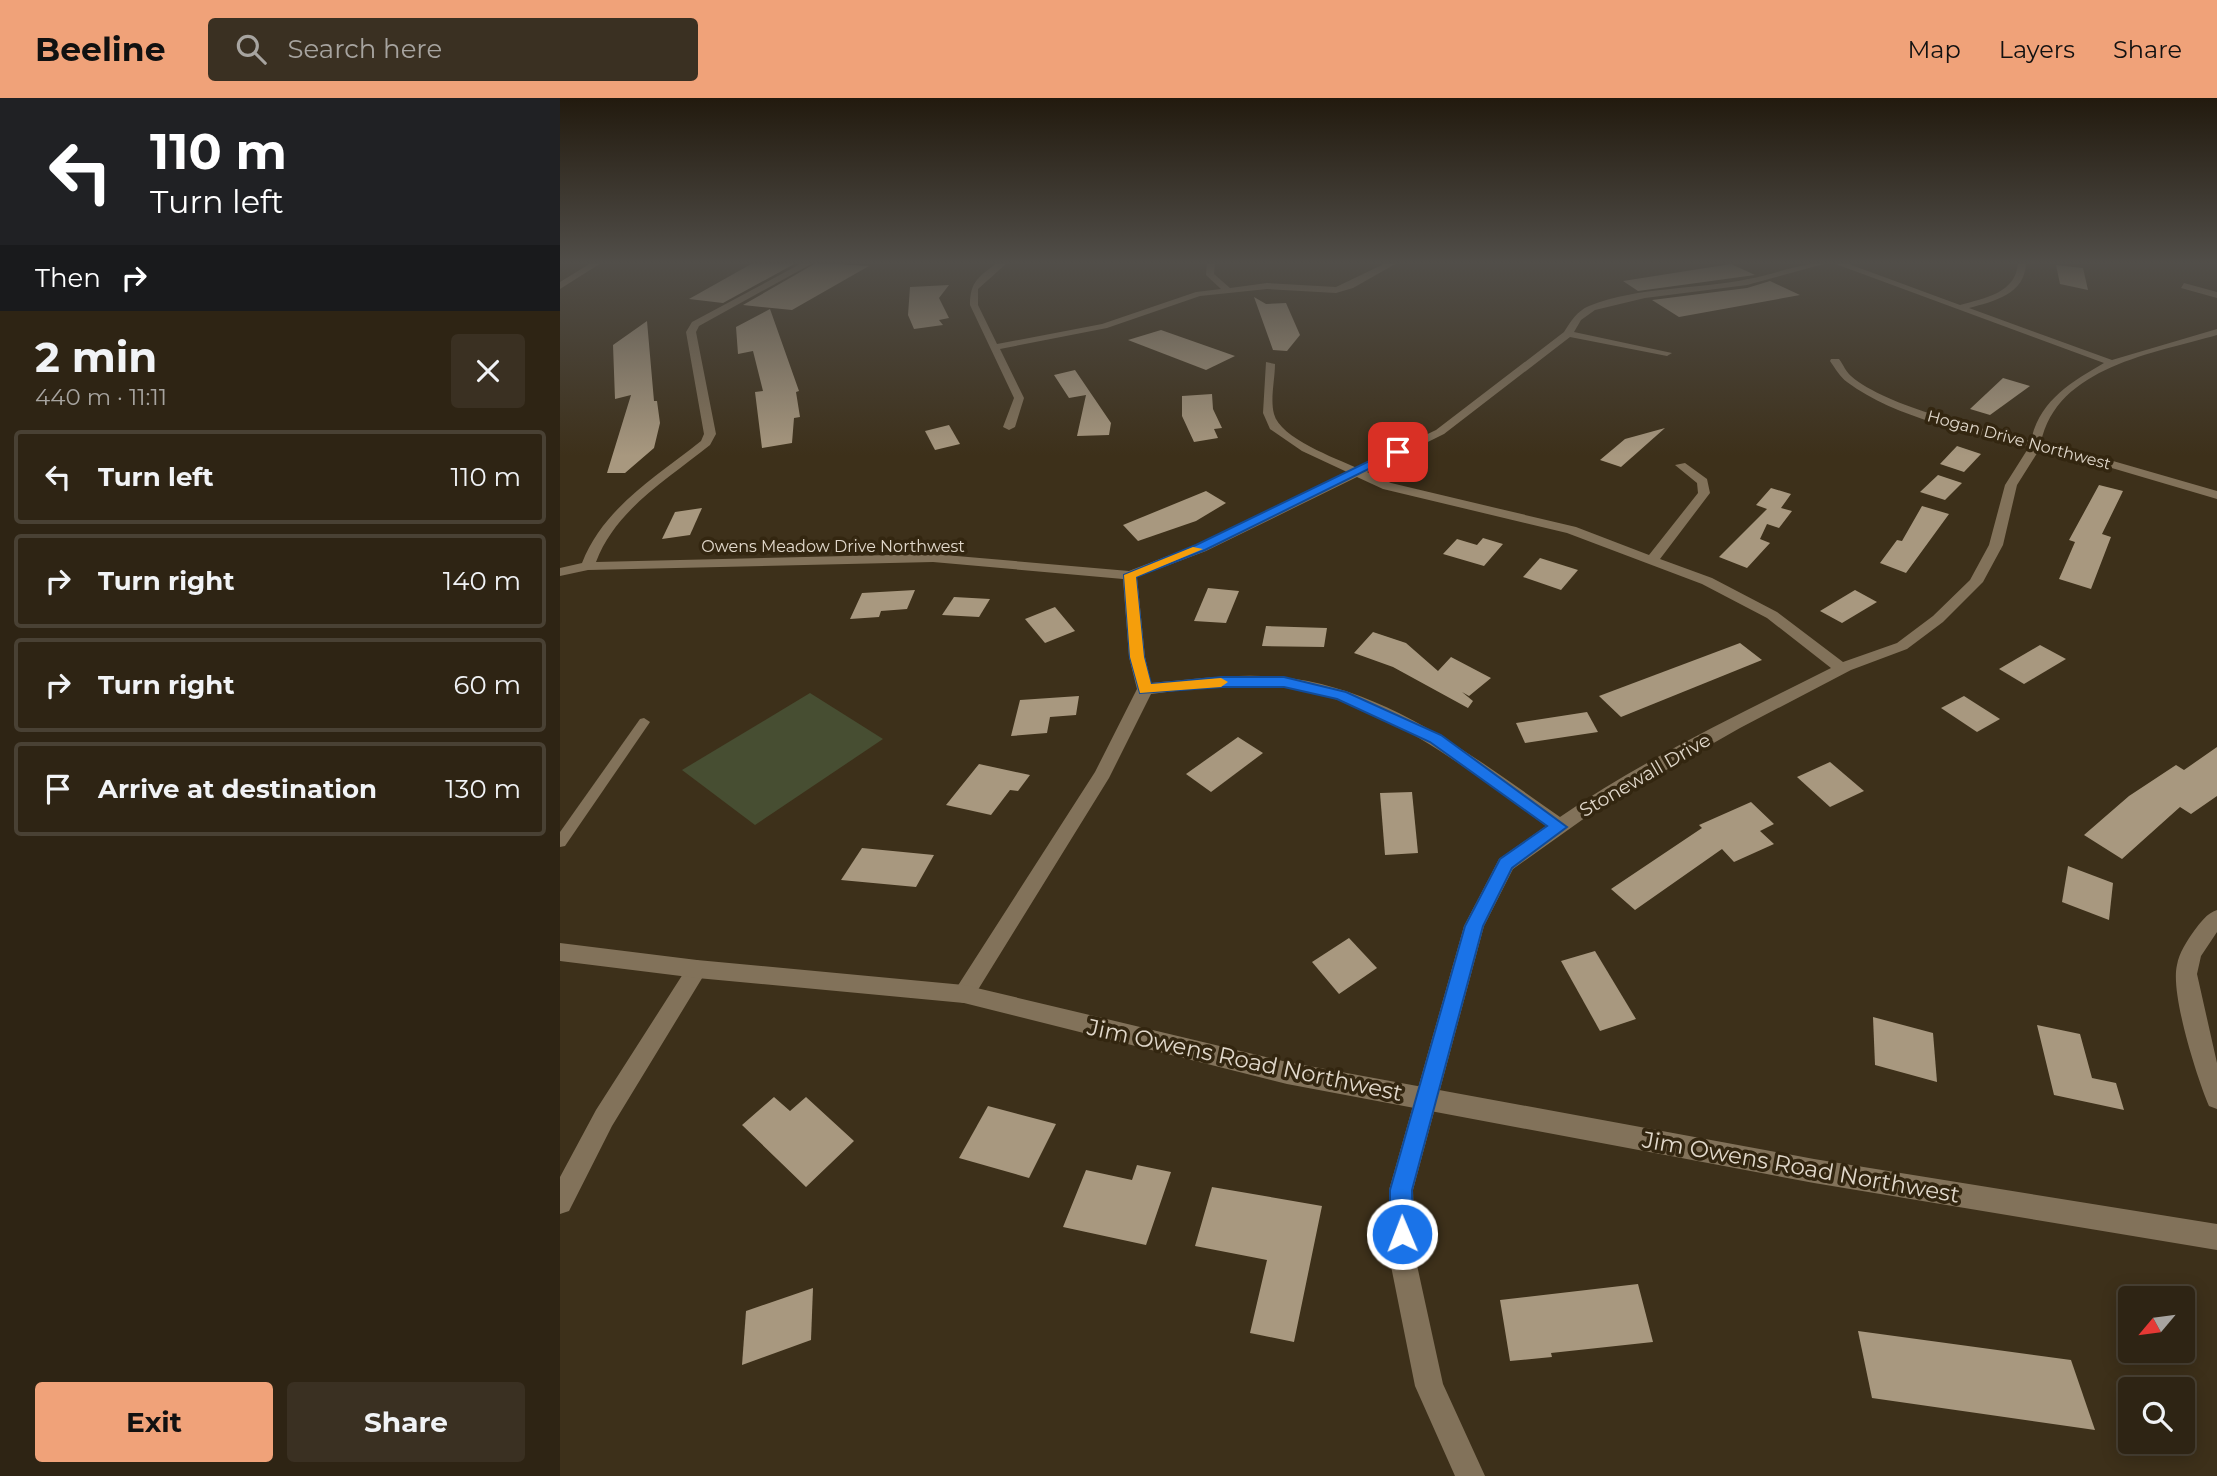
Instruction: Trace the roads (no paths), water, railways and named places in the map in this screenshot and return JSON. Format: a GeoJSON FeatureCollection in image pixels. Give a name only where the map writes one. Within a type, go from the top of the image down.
{"type":"FeatureCollection","features":[{"type":"Feature","properties":{"kind":"street"},"geometry":{"type":"LineString","coordinates":[[588,566],[607,528],[620,513],[706,443],[709,434],[691,331],[693,327]]}},
{"type":"Feature","properties":{"kind":"street"},"geometry":{"type":"LineString","coordinates":[[985,327],[1019,398],[1009,427]]}},
{"type":"Feature","properties":{"kind":"street"},"geometry":{"type":"LineString","coordinates":[[995,346],[1097,327]]}},
{"type":"Feature","properties":{"kind":"street","name":"Owens Meadow Drive Northwest"},"geometry":{"type":"LineString","coordinates":[[560,572],[588,566],[933,558],[1130,575],[1201,548],[1440,432],[1568,334],[1572,327]]}},
{"type":"Feature","properties":{"kind":"street"},"geometry":{"type":"LineString","coordinates":[[2013,327],[2112,363]]}},
{"type":"Feature","properties":{"kind":"street","name":"Stonewall Drive"},"geometry":{"type":"LineString","coordinates":[[1470,1476],[1429,1386],[1402,1256],[1401,1190],[1424,1100],[1449,1025],[1474,926],[1506,864],[1590,805],[1722,731],[1842,669],[1902,646],[1938,619],[1976,582],[1996,545],[2011,485],[2035,447],[2039,427],[2052,406],[2078,381],[2112,363],[2217,332]]}},
{"type":"Feature","properties":{"kind":"street"},"geometry":{"type":"LineString","coordinates":[[1568,334],[1667,353]]}},
{"type":"Feature","properties":{"kind":"street","name":"Hogan Drive Northwest"},"geometry":{"type":"LineString","coordinates":[[1835,361],[1841,372],[1891,402],[1940,421],[2035,447],[2108,463],[2217,495]]}},
{"type":"Feature","properties":{"kind":"street"},"geometry":{"type":"LineString","coordinates":[[1270,364],[1268,413],[1274,428],[1306,449],[1387,486],[1571,530],[1707,581],[1772,615],[1842,669]]}},
{"type":"Feature","properties":{"kind":"street"},"geometry":{"type":"LineString","coordinates":[[1652,560],[1704,493],[1703,482],[1681,465]]}},
{"type":"Feature","properties":{"kind":"street"},"geometry":{"type":"LineString","coordinates":[[964,994],[1102,774],[1145,690],[1137,657],[1130,575]]}},
{"type":"Feature","properties":{"kind":"street"},"geometry":{"type":"LineString","coordinates":[[1145,690],[1222,682],[1284,682],[1341,695],[1435,738],[1559,827]]}},
{"type":"Feature","properties":{"kind":"street"},"geometry":{"type":"LineString","coordinates":[[2217,918],[2203,932],[2185,966],[2204,1062],[2217,1098]]}},
{"type":"Feature","properties":{"kind":"street","name":"Jim Owens Road Northwest"},"geometry":{"type":"LineString","coordinates":[[560,952],[696,969],[964,994],[1167,1046],[1424,1100],[1814,1171],[2217,1237]]}},
{"type":"Feature","properties":{"kind":"street"},"geometry":{"type":"LineString","coordinates":[[560,1202],[604,1118],[696,969]]}},
{"type":"Feature","properties":{"kind":"lane"},"geometry":{"type":"LineString","coordinates":[[560,842],[644,722]]}}]}
